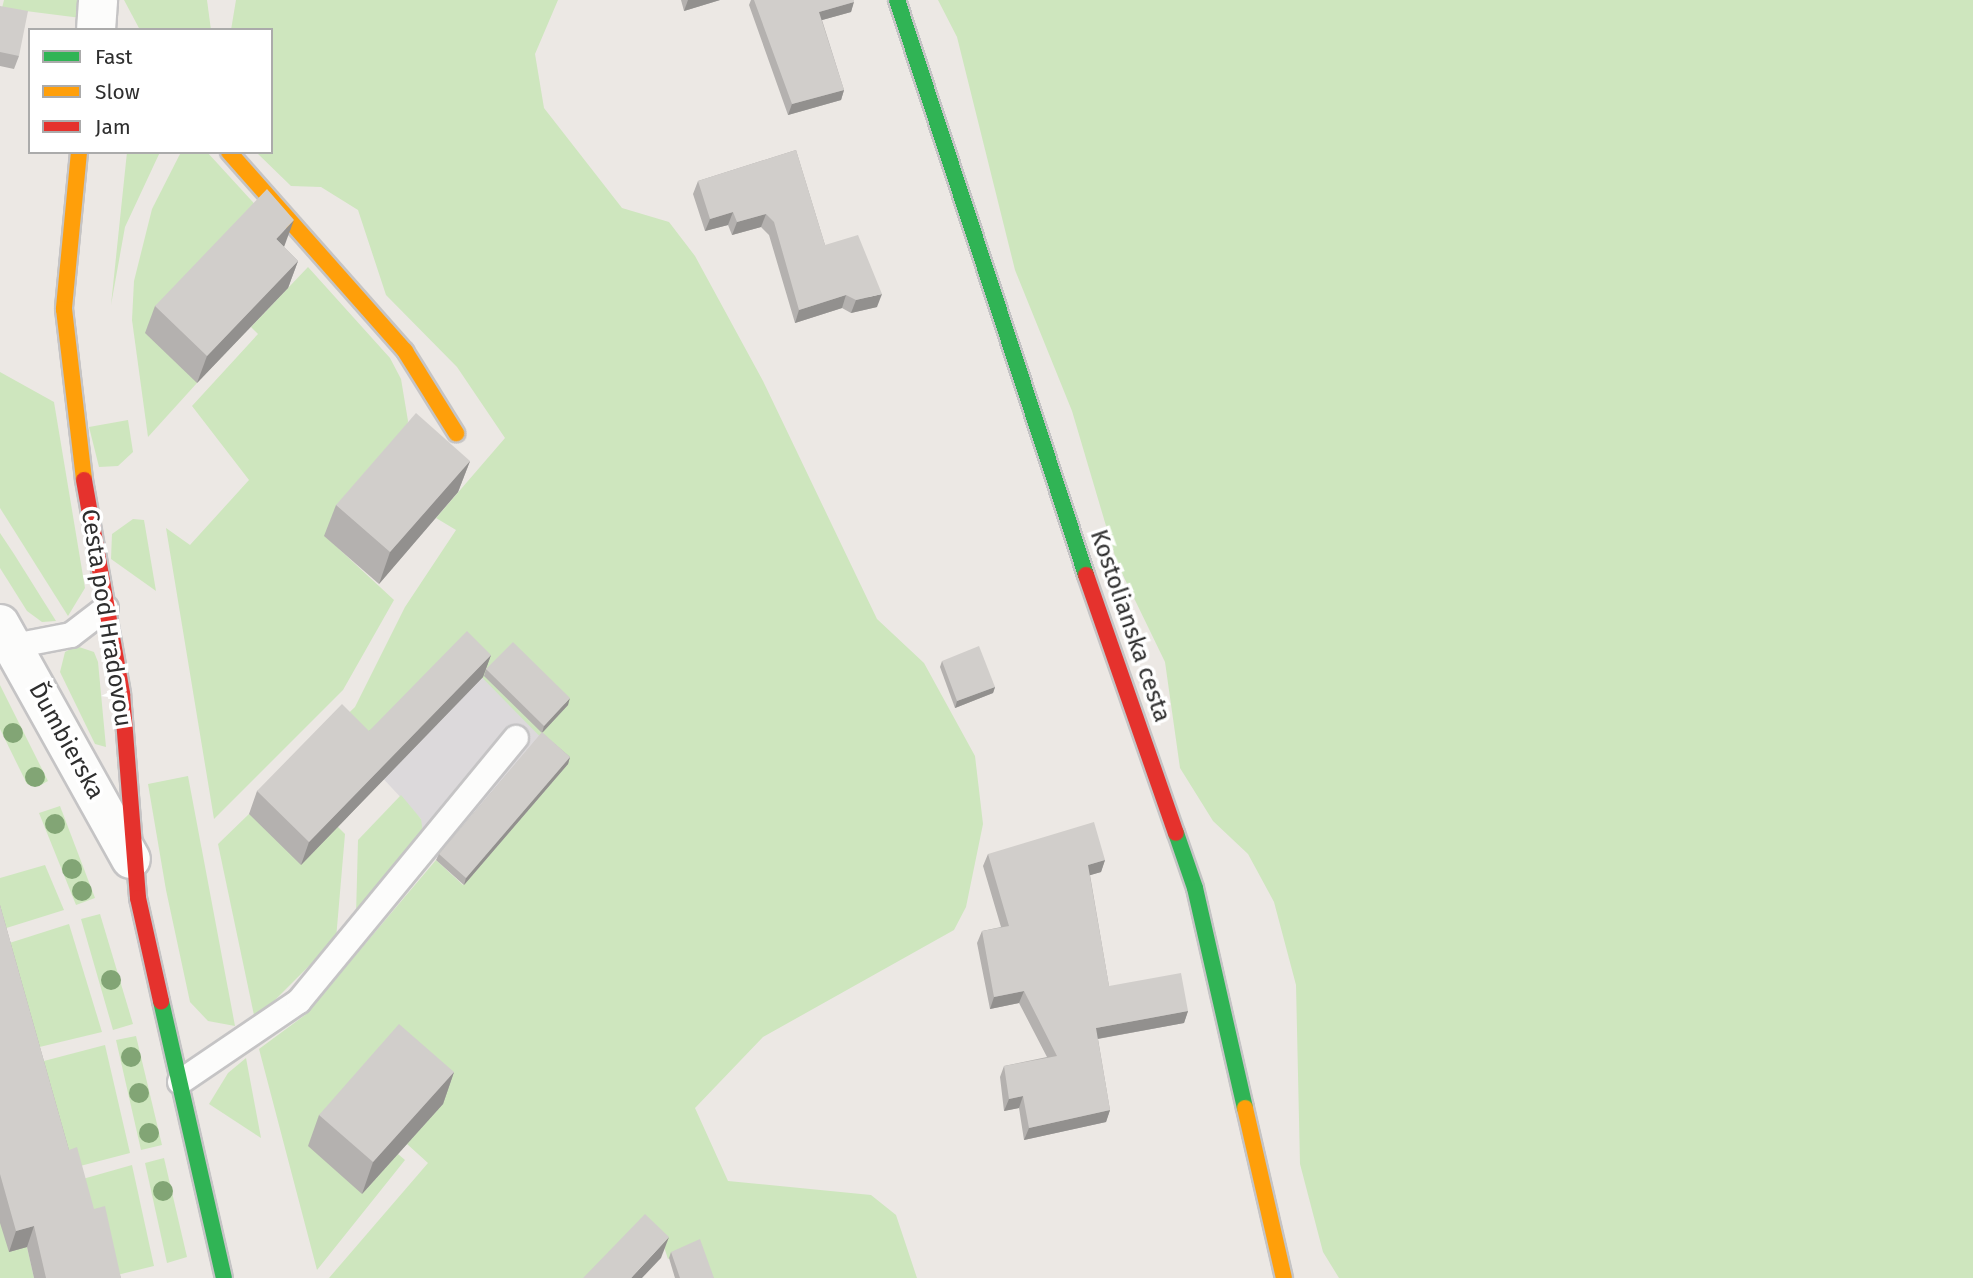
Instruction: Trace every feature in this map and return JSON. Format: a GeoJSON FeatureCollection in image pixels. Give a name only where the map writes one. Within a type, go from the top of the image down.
{"type":"FeatureCollection","features":[{"type":"Feature","properties":{"kind":"street"},"geometry":{"type":"LineString","coordinates":[[96,28],[98,0]]}},
{"type":"Feature","properties":{"kind":"street","name":"Kostolianska cesta"},"geometry":{"type":"LineString","coordinates":[[897,0],[1018,377],[1195,888],[1284,1278]]}},
{"type":"Feature","properties":{"kind":"street","name":"Cesta pod Hradovou"},"geometry":{"type":"LineString","coordinates":[[79,154],[65,275],[65,345],[122,694],[131,859],[225,1278]]}},
{"type":"Feature","properties":{"kind":"street"},"geometry":{"type":"LineString","coordinates":[[231,154],[404,351],[456,433]]}},
{"type":"Feature","properties":{"kind":"street","name":"Ďumbierska"},"geometry":{"type":"LineString","coordinates":[[7,635],[131,859]]}},
{"type":"Feature","properties":{"kind":"lane"},"geometry":{"type":"LineString","coordinates":[[7,635],[71,635],[106,608]]}},
{"type":"Feature","properties":{"kind":"lane"},"geometry":{"type":"LineString","coordinates":[[180,1082],[299,1002],[516,738]]}},
{"type":"Feature","properties":{"kind":"shaded area"},"geometry":{"type":"Polygon","coordinates":[[[511,649],[567,764],[464,885],[418,839],[421,819],[361,755],[511,649]]]}},
{"type":"Feature","properties":{"kind":"green space"},"geometry":{"type":"Polygon","coordinates":[[[4,0],[83,0],[81,18],[2,8],[4,0]]]}},
{"type":"Feature","properties":{"kind":"green space"},"geometry":{"type":"Polygon","coordinates":[[[124,0],[207,0],[211,28],[139,28],[124,0]]]}},
{"type":"Feature","properties":{"kind":"green space"},"geometry":{"type":"Polygon","coordinates":[[[236,0],[558,0],[535,54],[544,108],[622,208],[669,222],[695,256],[763,381],[877,619],[924,663],[975,756],[983,824],[966,907],[954,930],[763,1037],[695,1108],[728,1181],[871,1195],[896,1215],[917,1278],[710,1278],[698,1245],[668,1259],[663,1244],[594,1278],[329,1278],[428,1163],[407,1144],[362,1193],[398,1154],[405,1160],[317,1270],[259,1049],[305,1015],[436,860],[463,885],[567,764],[459,654],[361,755],[334,727],[355,707],[405,607],[456,530],[436,518],[505,438],[457,367],[386,295],[358,210],[321,187],[291,186],[258,154],[273,154],[273,28],[231,28],[236,0]]]}},
{"type":"Feature","properties":{"kind":"green space"},"geometry":{"type":"Polygon","coordinates":[[[938,0],[1973,0],[1973,1278],[1339,1278],[1323,1252],[1300,1164],[1296,985],[1274,902],[1248,854],[1213,821],[1180,768],[1165,662],[1117,563],[1072,411],[1015,270],[957,37],[938,0]]]}},
{"type":"Feature","properties":{"kind":"green space"},"geometry":{"type":"Polygon","coordinates":[[[127,154],[159,154],[125,227],[111,305],[127,154]]]}},
{"type":"Feature","properties":{"kind":"green space"},"geometry":{"type":"Polygon","coordinates":[[[180,154],[209,154],[261,211],[197,383],[148,437],[132,320],[134,281],[152,209],[180,154]]]}},
{"type":"Feature","properties":{"kind":"green space"},"geometry":{"type":"Polygon","coordinates":[[[308,267],[390,358],[401,379],[408,421],[404,444],[325,536],[394,600],[343,690],[214,819],[166,528],[190,545],[249,480],[192,406],[258,334],[251,327],[308,267]]]}},
{"type":"Feature","properties":{"kind":"green space"},"geometry":{"type":"Polygon","coordinates":[[[0,372],[54,402],[85,588],[68,616],[0,508],[0,372]]]}},
{"type":"Feature","properties":{"kind":"green space"},"geometry":{"type":"Polygon","coordinates":[[[128,420],[133,452],[118,466],[99,467],[89,427],[128,420]]]}},
{"type":"Feature","properties":{"kind":"green space"},"geometry":{"type":"Polygon","coordinates":[[[133,519],[144,520],[156,591],[111,559],[112,534],[133,519]]]}},
{"type":"Feature","properties":{"kind":"green space"},"geometry":{"type":"Polygon","coordinates":[[[0,533],[56,621],[42,622],[27,611],[0,568],[0,533]]]}},
{"type":"Feature","properties":{"kind":"green space"},"geometry":{"type":"Polygon","coordinates":[[[76,646],[94,652],[98,662],[106,747],[95,744],[60,672],[65,652],[76,646]]]}},
{"type":"Feature","properties":{"kind":"green space"},"geometry":{"type":"Polygon","coordinates":[[[0,685],[48,781],[39,786],[27,784],[0,729],[0,685]]]}},
{"type":"Feature","properties":{"kind":"green space"},"geometry":{"type":"Polygon","coordinates":[[[188,776],[235,1026],[208,1021],[190,1002],[166,890],[148,784],[188,776]]]}},
{"type":"Feature","properties":{"kind":"green space"},"geometry":{"type":"Polygon","coordinates":[[[401,795],[421,819],[423,833],[356,915],[358,840],[401,795]]]}},
{"type":"Feature","properties":{"kind":"green space"},"geometry":{"type":"Polygon","coordinates":[[[60,806],[95,898],[76,905],[39,813],[60,806]]]}},
{"type":"Feature","properties":{"kind":"green space"},"geometry":{"type":"Polygon","coordinates":[[[249,814],[338,827],[345,834],[336,939],[255,1020],[218,844],[249,814]]]}},
{"type":"Feature","properties":{"kind":"green space"},"geometry":{"type":"Polygon","coordinates":[[[45,865],[64,910],[0,930],[0,878],[45,865]]]}},
{"type":"Feature","properties":{"kind":"green space"},"geometry":{"type":"Polygon","coordinates":[[[100,914],[133,1024],[113,1030],[81,919],[100,914]]]}},
{"type":"Feature","properties":{"kind":"green space"},"geometry":{"type":"Polygon","coordinates":[[[69,924],[102,1032],[27,1050],[0,946],[69,924]]]}},
{"type":"Feature","properties":{"kind":"green space"},"geometry":{"type":"Polygon","coordinates":[[[136,1036],[162,1145],[141,1150],[116,1040],[136,1036]]]}},
{"type":"Feature","properties":{"kind":"green space"},"geometry":{"type":"Polygon","coordinates":[[[105,1045],[130,1153],[61,1171],[40,1062],[105,1045]]]}},
{"type":"Feature","properties":{"kind":"green space"},"geometry":{"type":"Polygon","coordinates":[[[246,1058],[261,1138],[209,1104],[228,1073],[246,1058]]]}},
{"type":"Feature","properties":{"kind":"green space"},"geometry":{"type":"Polygon","coordinates":[[[164,1158],[187,1257],[167,1263],[145,1163],[164,1158]]]}},
{"type":"Feature","properties":{"kind":"green space"},"geometry":{"type":"Polygon","coordinates":[[[132,1165],[154,1266],[117,1275],[65,1184],[132,1165]]]}},
{"type":"Feature","properties":{"kind":"green space"},"geometry":{"type":"Polygon","coordinates":[[[0,1222],[27,1247],[34,1278],[0,1278],[0,1222]]]}},
{"type":"Feature","properties":{"kind":"building"},"geometry":{"type":"Polygon","coordinates":[[[754,0],[854,0],[819,12],[844,90],[792,104],[754,0]]]}},
{"type":"Feature","properties":{"kind":"building"},"geometry":{"type":"Polygon","coordinates":[[[0,6],[28,11],[19,56],[0,52],[0,6]]]}},
{"type":"Feature","properties":{"kind":"building"},"geometry":{"type":"Polygon","coordinates":[[[796,150],[825,245],[858,235],[882,294],[856,300],[846,295],[799,310],[774,222],[766,214],[737,222],[733,212],[710,219],[698,181],[796,150]]]}},
{"type":"Feature","properties":{"kind":"building"},"geometry":{"type":"Polygon","coordinates":[[[267,189],[294,220],[276,239],[298,261],[207,356],[155,306],[267,189]]]}},
{"type":"Feature","properties":{"kind":"building"},"geometry":{"type":"Polygon","coordinates":[[[416,413],[470,461],[390,552],[336,505],[416,413]]]}},
{"type":"Feature","properties":{"kind":"building"},"geometry":{"type":"Polygon","coordinates":[[[467,631],[491,655],[309,842],[257,791],[342,704],[369,731],[467,631]]]}},
{"type":"Feature","properties":{"kind":"building"},"geometry":{"type":"Polygon","coordinates":[[[513,642],[570,698],[544,726],[486,669],[513,642]]]}},
{"type":"Feature","properties":{"kind":"building"},"geometry":{"type":"Polygon","coordinates":[[[979,646],[995,687],[957,701],[942,661],[979,646]]]}},
{"type":"Feature","properties":{"kind":"building"},"geometry":{"type":"Polygon","coordinates":[[[542,732],[570,757],[466,878],[439,854],[542,732]]]}},
{"type":"Feature","properties":{"kind":"building"},"geometry":{"type":"Polygon","coordinates":[[[1094,822],[1105,860],[1088,865],[1109,986],[1181,973],[1188,1011],[1096,1028],[1110,1110],[1029,1128],[1023,1096],[1009,1099],[1004,1066],[1057,1056],[1024,991],[994,997],[982,931],[1009,926],[988,854],[1094,822]]]}},
{"type":"Feature","properties":{"kind":"building"},"geometry":{"type":"Polygon","coordinates":[[[0,905],[69,1150],[77,1147],[94,1209],[105,1206],[121,1278],[46,1278],[34,1226],[16,1231],[0,1174],[0,905]]]}},
{"type":"Feature","properties":{"kind":"building"},"geometry":{"type":"Polygon","coordinates":[[[399,1024],[454,1072],[373,1162],[319,1115],[399,1024]]]}},
{"type":"Feature","properties":{"kind":"building"},"geometry":{"type":"Polygon","coordinates":[[[645,1214],[669,1237],[631,1278],[583,1278],[645,1214]]]}},
{"type":"Feature","properties":{"kind":"building"},"geometry":{"type":"Polygon","coordinates":[[[700,1239],[714,1278],[680,1278],[671,1252],[700,1239]]]}},
{"type":"Feature","properties":{"kind":"traffic: fast"},"geometry":{"type":"LineString","coordinates":[[897,0],[1086,575]]}},
{"type":"Feature","properties":{"kind":"traffic: fast"},"geometry":{"type":"LineString","coordinates":[[1176,833],[1195,888],[1245,1108]]}},
{"type":"Feature","properties":{"kind":"traffic: fast"},"geometry":{"type":"LineString","coordinates":[[161,1001],[224,1278]]}},
{"type":"Feature","properties":{"kind":"traffic: slow"},"geometry":{"type":"LineString","coordinates":[[79,154],[64,309],[84,480]]}},
{"type":"Feature","properties":{"kind":"traffic: slow"},"geometry":{"type":"LineString","coordinates":[[231,154],[405,351],[456,433]]}},
{"type":"Feature","properties":{"kind":"traffic: slow"},"geometry":{"type":"LineString","coordinates":[[1245,1108],[1284,1278]]}},
{"type":"Feature","properties":{"kind":"traffic: jam"},"geometry":{"type":"LineString","coordinates":[[84,480],[122,694],[138,898],[161,1001]]}},
{"type":"Feature","properties":{"kind":"traffic: jam"},"geometry":{"type":"LineString","coordinates":[[1086,575],[1176,833]]}}]}
